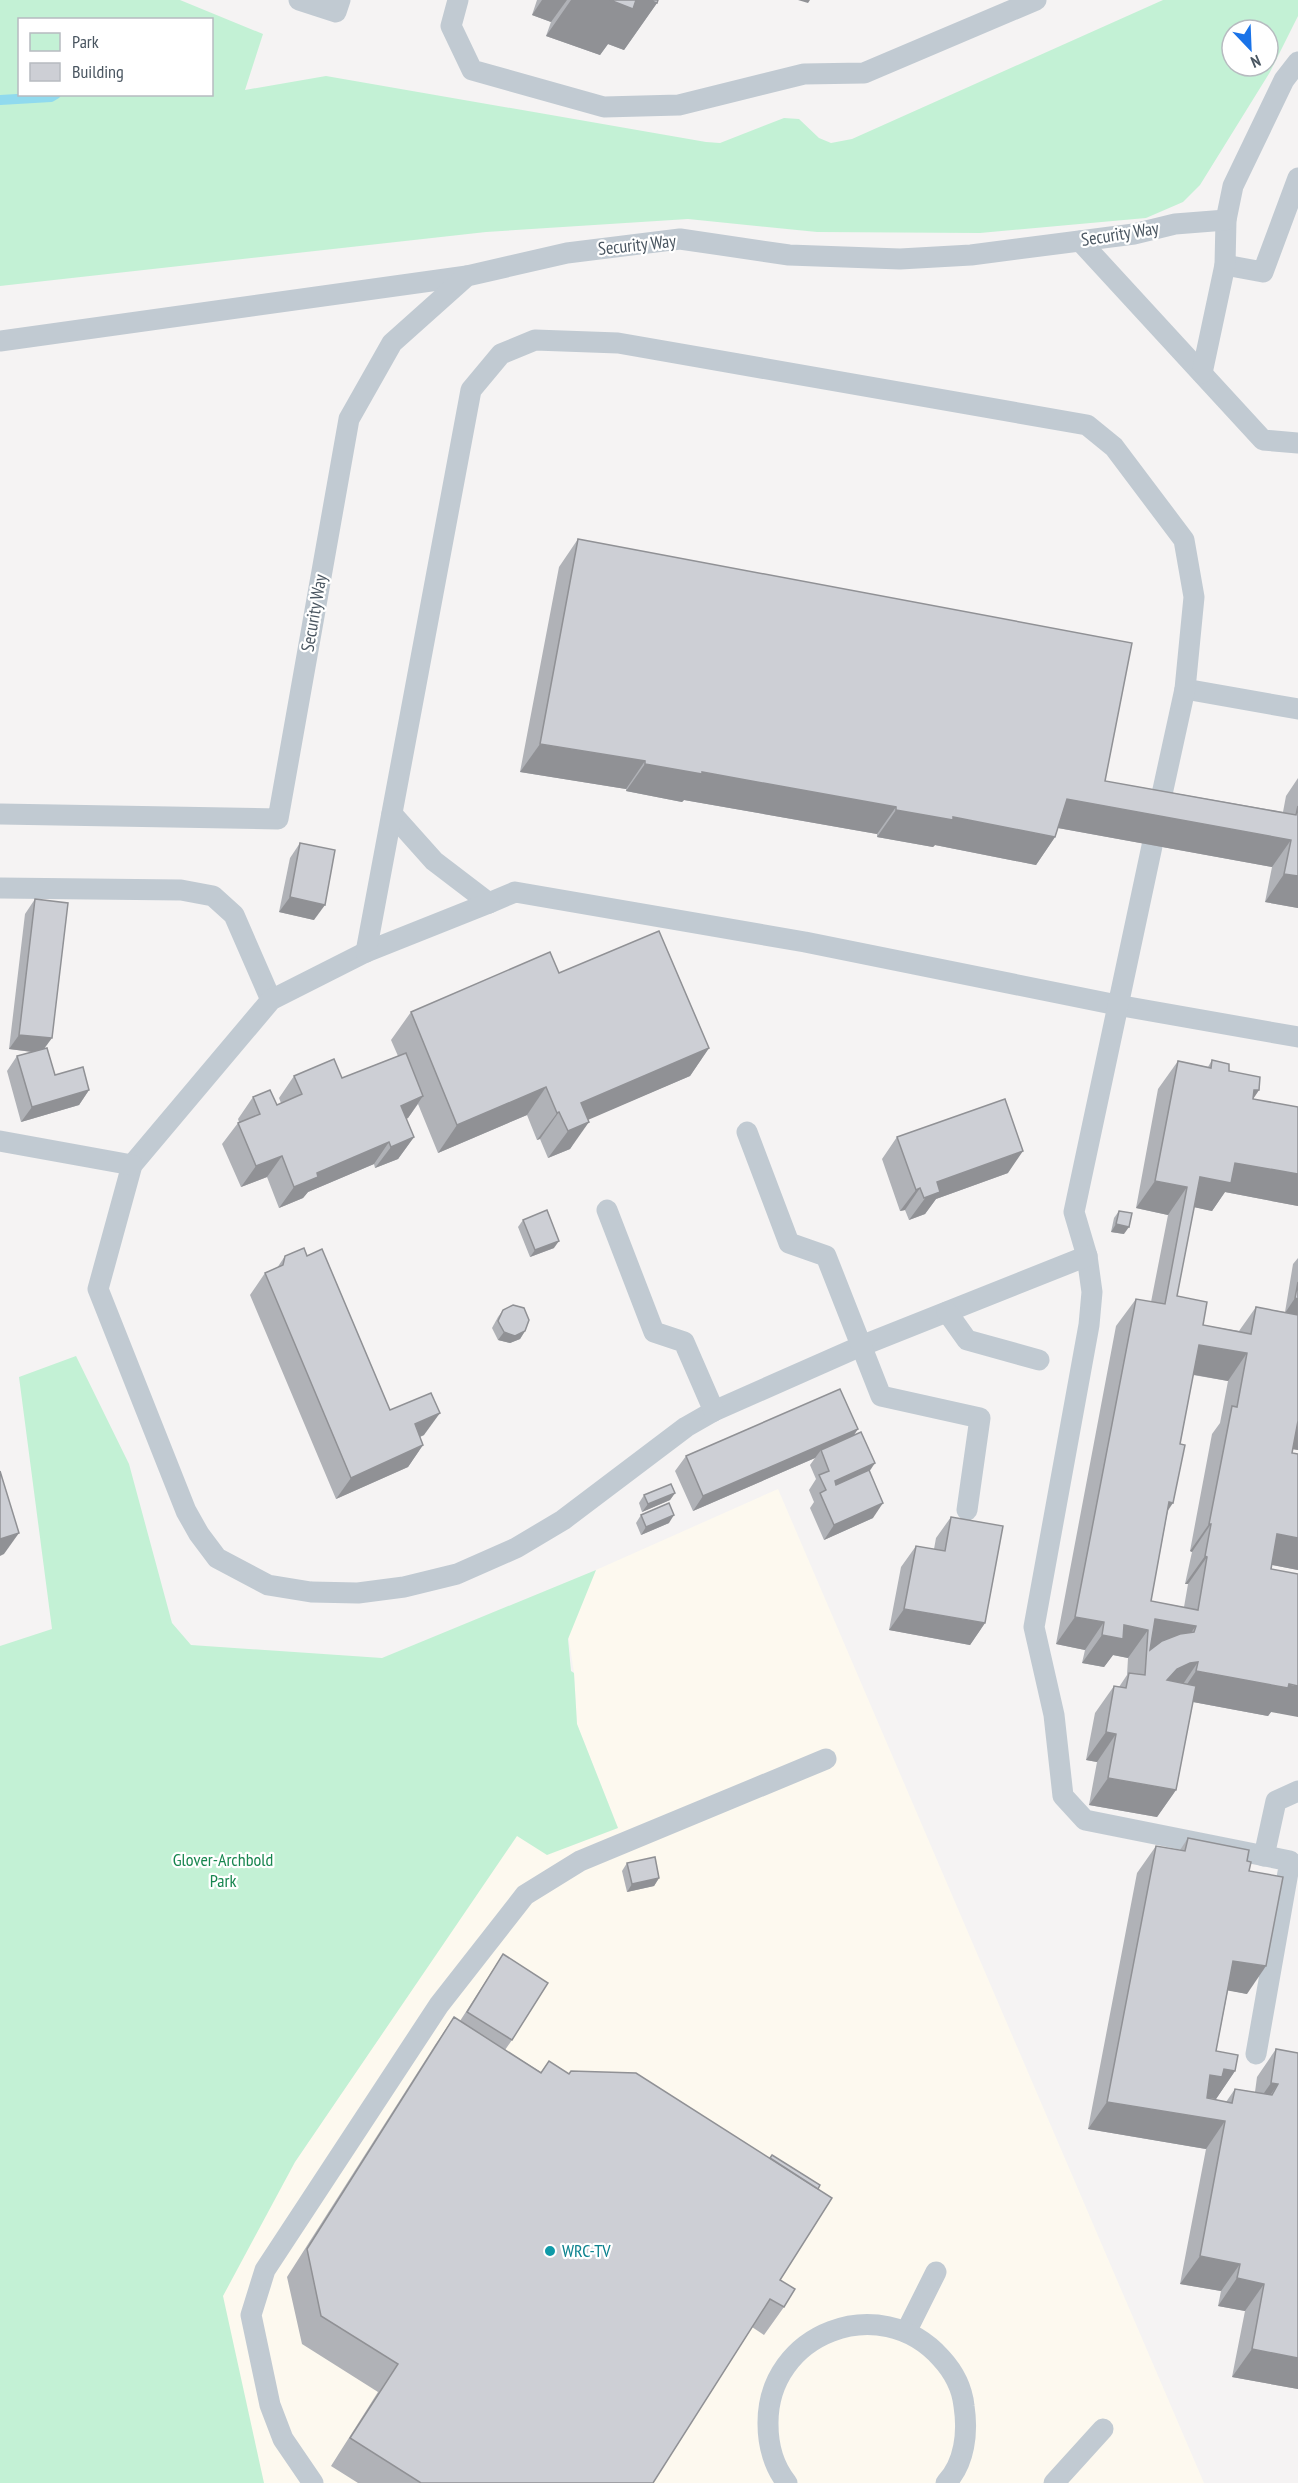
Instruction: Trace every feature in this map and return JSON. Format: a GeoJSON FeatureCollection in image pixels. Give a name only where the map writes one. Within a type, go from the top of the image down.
{"type":"FeatureCollection","features":[{"type":"Feature","properties":{"kind":"lane"},"geometry":{"type":"LineString","coordinates":[[299,0],[336,12],[340,0]]}},
{"type":"Feature","properties":{"kind":"lane"},"geometry":{"type":"LineString","coordinates":[[458,0],[451,27],[472,70],[604,107],[679,105],[804,74],[864,73],[1036,0]]}},
{"type":"Feature","properties":{"kind":"lane"},"geometry":{"type":"LineString","coordinates":[[1202,373],[1225,265],[1226,220],[1233,186],[1284,80],[1298,62]]}},
{"type":"Feature","properties":{"kind":"lane"},"geometry":{"type":"LineString","coordinates":[[1225,265],[1263,272],[1298,178]]}},
{"type":"Feature","properties":{"kind":"lane","name":"Security Way"},"geometry":{"type":"LineString","coordinates":[[0,814],[278,819],[349,419],[392,343],[467,276],[567,253],[680,239],[789,255],[900,259],[971,255],[1134,234],[1175,224],[1226,220]]}},
{"type":"Feature","properties":{"kind":"lane"},"geometry":{"type":"LineString","coordinates":[[1080,241],[1263,440],[1298,443]]}},
{"type":"Feature","properties":{"kind":"lane"},"geometry":{"type":"LineString","coordinates":[[0,341],[467,276]]}},
{"type":"Feature","properties":{"kind":"lane"},"geometry":{"type":"LineString","coordinates":[[366,952],[471,390],[501,354],[535,340],[618,343],[1087,425],[1114,447],[1185,540],[1194,597],[1185,689],[1157,821]]}},
{"type":"Feature","properties":{"kind":"lane"},"geometry":{"type":"LineString","coordinates":[[1185,689],[1298,709]]}},
{"type":"Feature","properties":{"kind":"lane"},"geometry":{"type":"LineString","coordinates":[[392,814],[434,861],[489,903]]}},
{"type":"Feature","properties":{"kind":"lane"},"geometry":{"type":"LineString","coordinates":[[1152,846],[1074,1212],[1087,1256],[1092,1292],[1089,1325],[1034,1627],[1054,1715],[1063,1796],[1085,1820],[1290,1861],[1256,2054]]}},
{"type":"Feature","properties":{"kind":"lane"},"geometry":{"type":"LineString","coordinates":[[0,888],[181,890],[213,896],[234,915],[271,1000]]}},
{"type":"Feature","properties":{"kind":"lane"},"geometry":{"type":"LineString","coordinates":[[1087,1256],[861,1346],[714,1411],[686,1427],[563,1520],[516,1548],[457,1574],[404,1587],[358,1593],[311,1592],[268,1585],[217,1558],[199,1534],[186,1511],[98,1289],[132,1165],[271,1000],[366,952],[515,892],[805,942],[1117,1005],[1298,1037]]}},
{"type":"Feature","properties":{"kind":"lane"},"geometry":{"type":"LineString","coordinates":[[747,1131],[789,1243],[826,1256],[881,1396],[980,1418],[967,1510]]}},
{"type":"Feature","properties":{"kind":"lane"},"geometry":{"type":"LineString","coordinates":[[0,1141],[132,1165]]}},
{"type":"Feature","properties":{"kind":"lane"},"geometry":{"type":"LineString","coordinates":[[607,1210],[654,1332],[684,1342],[714,1411]]}},
{"type":"Feature","properties":{"kind":"lane"},"geometry":{"type":"LineString","coordinates":[[947,1312],[968,1340],[1039,1360]]}},
{"type":"Feature","properties":{"kind":"lane"},"geometry":{"type":"LineString","coordinates":[[313,2483],[283,2439],[270,2405],[251,2315],[265,2270],[439,2005],[525,1895],[580,1861],[826,1760]]}},
{"type":"Feature","properties":{"kind":"lane"},"geometry":{"type":"LineString","coordinates":[[1264,1856],[1276,1801],[1298,1791]]}},
{"type":"Feature","properties":{"kind":"lane"},"geometry":{"type":"LineString","coordinates":[[906,2332],[936,2272]]}},
{"type":"Feature","properties":{"kind":"lane"},"geometry":{"type":"LineString","coordinates":[[788,2483],[779,2473],[768,2440],[768,2406],[777,2377],[796,2354],[819,2336],[847,2325],[878,2324],[906,2332],[931,2347],[951,2368],[963,2395],[967,2424],[963,2453],[951,2482]]}},
{"type":"Feature","properties":{"kind":"lane"},"geometry":{"type":"LineString","coordinates":[[1054,2483],[1103,2429]]}},
{"type":"Feature","properties":{"kind":"shaded area"},"geometry":{"type":"Polygon","coordinates":[[[778,1489],[1204,2483],[262,2483],[217,2301],[295,2162],[518,1833],[618,1828],[577,1724],[574,1673],[568,1633],[596,1570],[778,1489]]]}},
{"type":"Feature","properties":{"kind":"green space"},"geometry":{"type":"Polygon","coordinates":[[[0,0],[180,0],[263,34],[245,90],[326,76],[706,142],[720,143],[784,118],[799,119],[819,138],[831,143],[852,139],[1163,0],[1298,0],[1298,16],[1280,52],[1280,18],[1220,18],[1220,78],[1266,78],[1200,185],[1183,202],[1146,218],[980,233],[817,232],[688,219],[486,232],[0,286],[0,0]]]}},
{"type":"Feature","properties":{"kind":"green space","name":"Glover-Archbold Park"},"geometry":{"type":"Polygon","coordinates":[[[76,1356],[129,1464],[172,1623],[191,1645],[382,1658],[596,1570],[568,1639],[571,1671],[574,1673],[577,1724],[618,1828],[547,1855],[517,1836],[295,2162],[223,2296],[264,2483],[0,2483],[0,1646],[52,1629],[19,1377],[76,1356]]]}},
{"type":"Feature","properties":{"kind":"building"},"geometry":{"type":"Polygon","coordinates":[[[610,0],[636,0],[633,9],[610,0]]]}},
{"type":"Feature","properties":{"kind":"building"},"geometry":{"type":"Polygon","coordinates":[[[578,539],[1132,643],[1105,781],[1296,815],[1298,806],[1298,876],[1284,874],[1291,840],[1067,799],[1055,837],[953,817],[953,820],[896,810],[896,807],[702,772],[702,774],[645,764],[645,761],[540,744],[578,539]]]}},
{"type":"Feature","properties":{"kind":"building"},"geometry":{"type":"Polygon","coordinates":[[[300,843],[335,850],[325,905],[290,897],[300,843]]]}},
{"type":"Feature","properties":{"kind":"building"},"geometry":{"type":"Polygon","coordinates":[[[35,899],[68,903],[52,1038],[19,1035],[35,899]]]}},
{"type":"Feature","properties":{"kind":"building"},"geometry":{"type":"Polygon","coordinates":[[[659,931],[709,1048],[581,1103],[589,1122],[568,1131],[546,1087],[457,1125],[411,1012],[550,952],[559,973],[659,931]]]}},
{"type":"Feature","properties":{"kind":"building"},"geometry":{"type":"Polygon","coordinates":[[[47,1048],[55,1075],[83,1067],[89,1090],[32,1107],[17,1056],[47,1048]]]}},
{"type":"Feature","properties":{"kind":"building"},"geometry":{"type":"Polygon","coordinates":[[[406,1053],[423,1096],[401,1106],[414,1137],[391,1147],[389,1142],[317,1173],[318,1177],[294,1187],[282,1156],[256,1166],[238,1123],[260,1114],[253,1097],[270,1090],[277,1105],[302,1094],[294,1076],[334,1059],[342,1078],[406,1053]]]}},
{"type":"Feature","properties":{"kind":"building"},"geometry":{"type":"Polygon","coordinates":[[[1212,1060],[1229,1064],[1229,1071],[1260,1077],[1259,1090],[1254,1090],[1253,1099],[1298,1107],[1298,1174],[1235,1163],[1231,1183],[1200,1177],[1177,1296],[1207,1302],[1203,1325],[1251,1334],[1256,1307],[1298,1315],[1298,1421],[1292,1453],[1298,1454],[1298,1538],[1277,1534],[1271,1569],[1298,1574],[1298,1686],[1289,1684],[1288,1688],[1196,1671],[1198,1662],[1177,1669],[1167,1680],[1196,1686],[1176,1790],[1108,1778],[1116,1734],[1106,1732],[1114,1686],[1126,1688],[1129,1673],[1145,1675],[1148,1630],[1124,1625],[1123,1639],[1102,1635],[1104,1622],[1075,1617],[1136,1299],[1165,1304],[1187,1187],[1155,1181],[1178,1061],[1211,1068],[1212,1060]],[[1199,1345],[1180,1444],[1185,1445],[1173,1503],[1169,1502],[1151,1601],[1198,1610],[1207,1557],[1205,1556],[1211,1524],[1209,1524],[1232,1406],[1237,1407],[1247,1353],[1199,1345]],[[1155,1619],[1150,1650],[1162,1641],[1180,1634],[1194,1632],[1196,1626],[1155,1619]]]}},
{"type":"Feature","properties":{"kind":"building"},"geometry":{"type":"Polygon","coordinates":[[[1005,1099],[1023,1151],[937,1182],[940,1192],[924,1198],[920,1188],[916,1190],[897,1137],[1005,1099]]]}},
{"type":"Feature","properties":{"kind":"building"},"geometry":{"type":"Polygon","coordinates":[[[547,1210],[559,1241],[535,1250],[523,1220],[547,1210]]]}},
{"type":"Feature","properties":{"kind":"building"},"geometry":{"type":"Polygon","coordinates":[[[1119,1211],[1132,1213],[1129,1227],[1116,1224],[1119,1211]]]}},
{"type":"Feature","properties":{"kind":"building"},"geometry":{"type":"Polygon","coordinates":[[[304,1248],[307,1256],[322,1249],[390,1410],[431,1393],[440,1413],[415,1424],[423,1445],[351,1478],[265,1273],[283,1265],[285,1256],[304,1248]]]}},
{"type":"Feature","properties":{"kind":"building"},"geometry":{"type":"Polygon","coordinates":[[[1298,1282],[1298,1299],[1295,1298],[1298,1282]]]}},
{"type":"Feature","properties":{"kind":"building"},"geometry":{"type":"Polygon","coordinates":[[[513,1305],[524,1308],[529,1320],[525,1331],[515,1336],[504,1332],[498,1321],[503,1310],[513,1305]]]}},
{"type":"Feature","properties":{"kind":"building"},"geometry":{"type":"Polygon","coordinates":[[[840,1389],[858,1429],[703,1496],[686,1456],[840,1389]]]}},
{"type":"Feature","properties":{"kind":"building"},"geometry":{"type":"Polygon","coordinates":[[[861,1432],[875,1463],[835,1481],[836,1485],[869,1470],[883,1503],[834,1525],[820,1493],[826,1490],[819,1475],[829,1471],[821,1450],[861,1432]]]}},
{"type":"Feature","properties":{"kind":"building"},"geometry":{"type":"Polygon","coordinates":[[[0,1471],[19,1533],[0,1539],[0,1471]]]}},
{"type":"Feature","properties":{"kind":"building"},"geometry":{"type":"Polygon","coordinates":[[[671,1484],[675,1493],[648,1504],[644,1495],[671,1484]]]}},
{"type":"Feature","properties":{"kind":"building"},"geometry":{"type":"Polygon","coordinates":[[[669,1503],[674,1515],[646,1527],[641,1515],[669,1503]]]}},
{"type":"Feature","properties":{"kind":"building"},"geometry":{"type":"Polygon","coordinates":[[[951,1517],[1003,1526],[985,1623],[904,1609],[916,1546],[945,1551],[951,1517]]]}},
{"type":"Feature","properties":{"kind":"building"},"geometry":{"type":"Polygon","coordinates":[[[1188,1838],[1249,1850],[1247,1861],[1251,1862],[1249,1871],[1283,1877],[1266,1966],[1233,1961],[1216,2051],[1238,2055],[1235,2071],[1224,2069],[1222,2077],[1210,2075],[1207,2098],[1232,2103],[1235,2089],[1272,2095],[1278,2084],[1271,2083],[1276,2049],[1298,2053],[1298,2358],[1252,2349],[1264,2284],[1237,2278],[1240,2264],[1200,2256],[1225,2121],[1107,2102],[1156,1846],[1185,1851],[1188,1838]]]}},
{"type":"Feature","properties":{"kind":"building"},"geometry":{"type":"Polygon","coordinates":[[[655,1857],[659,1878],[632,1884],[627,1863],[655,1857]]]}},
{"type":"Feature","properties":{"kind":"building"},"geometry":{"type":"Polygon","coordinates":[[[503,1954],[548,1983],[512,2040],[467,2012],[503,1954]]]}},
{"type":"Feature","properties":{"kind":"building","name":"WRC-TV"},"geometry":{"type":"Polygon","coordinates":[[[454,2017],[541,2073],[549,2061],[569,2074],[571,2071],[636,2073],[832,2198],[780,2280],[795,2289],[784,2307],[770,2299],[653,2483],[421,2483],[350,2438],[398,2364],[321,2316],[307,2249],[454,2017]]]}},
{"type":"Feature","properties":{"kind":"building"},"geometry":{"type":"Polygon","coordinates":[[[772,2155],[820,2185],[818,2189],[770,2158],[772,2155]]]}},
{"type":"Feature","properties":{"kind":"waterway"},"geometry":{"type":"LineString","coordinates":[[0,100],[53,96]]}},
{"type":"Feature","properties":{"kind":"place","name":"WRC-TV"},"geometry":{"type":"Point","coordinates":[550,2251]}}]}
